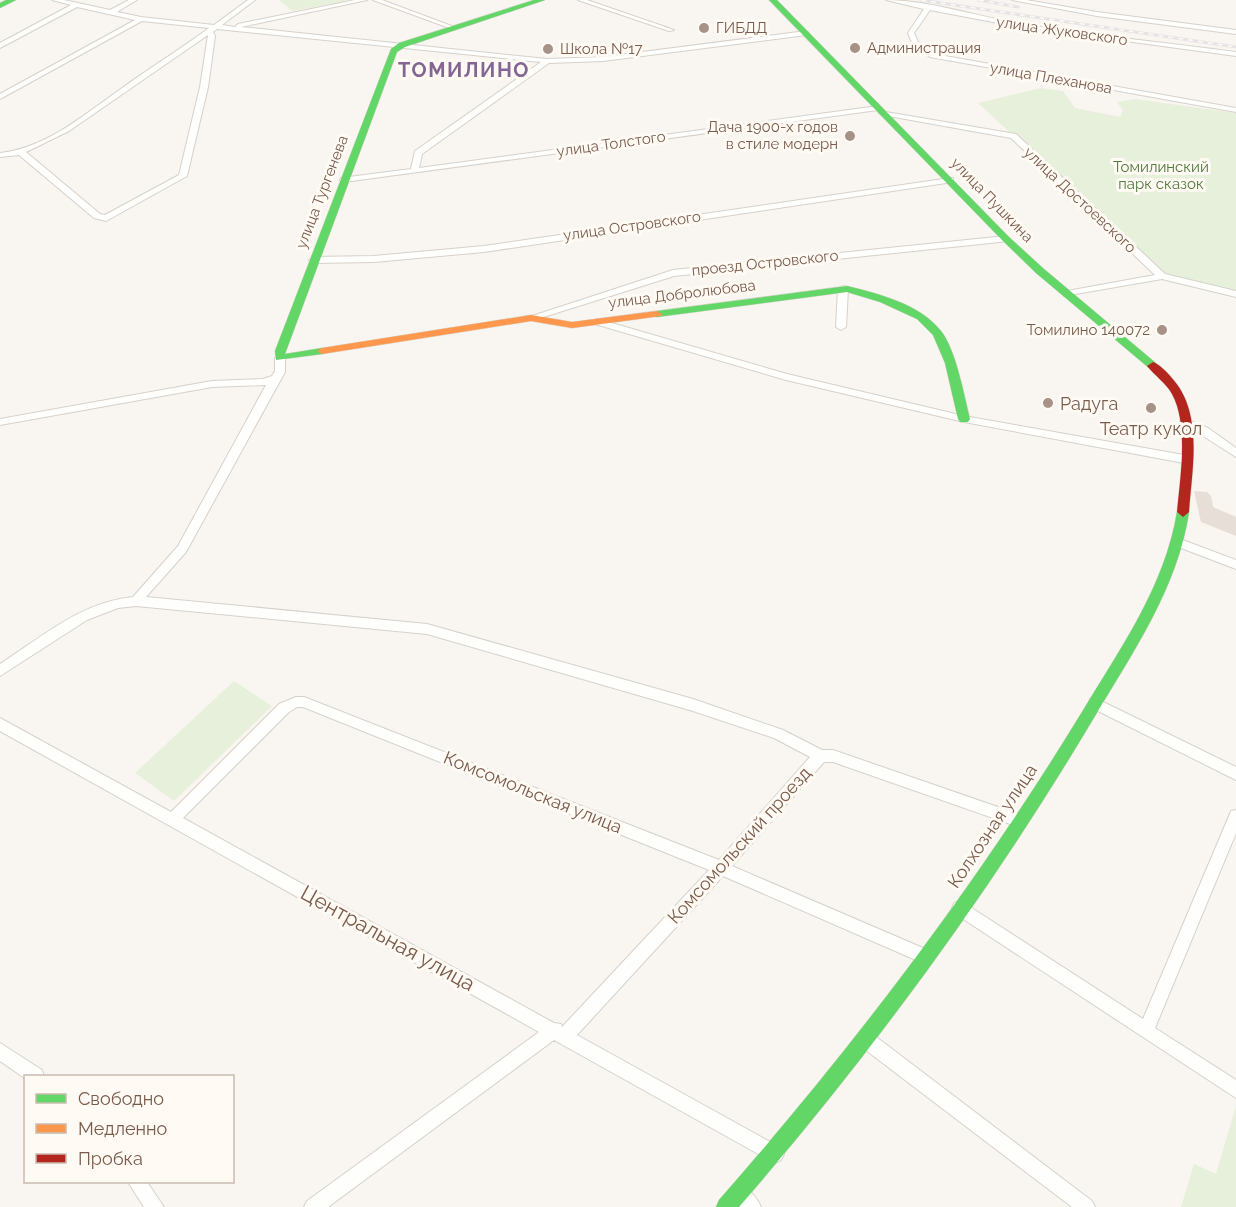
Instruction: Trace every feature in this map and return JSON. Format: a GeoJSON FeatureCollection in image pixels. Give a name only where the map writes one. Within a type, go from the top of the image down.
{"type":"FeatureCollection","features":[{"type":"Feature","properties":{"kind":"main road"},"geometry":{"type":"LineString","coordinates":[[402,45],[541,0]]}},
{"type":"Feature","properties":{"kind":"main road","name":"улица Пушкина"},"geometry":{"type":"LineString","coordinates":[[773,0],[1006,239],[1067,294],[1166,377],[1180,398],[1185,420]]}},
{"type":"Feature","properties":{"kind":"main road","name":"улица Тургенева"},"geometry":{"type":"LineString","coordinates":[[280,356],[313,261],[394,51],[402,45]]}},
{"type":"Feature","properties":{"kind":"main road","name":"улица Добролюбова"},"geometry":{"type":"LineString","coordinates":[[598,322],[843,289],[879,297],[917,315],[938,334],[953,373],[964,419]]}},
{"type":"Feature","properties":{"kind":"main road"},"geometry":{"type":"LineString","coordinates":[[280,356],[531,318],[572,325],[598,322]]}},
{"type":"Feature","properties":{"kind":"main road","name":"Колхозная улица"},"geometry":{"type":"LineString","coordinates":[[726,1207],[775,1154],[865,1039],[1019,821],[1095,703],[1144,617],[1180,543],[1185,420]]}},
{"type":"Feature","properties":{"kind":"street"},"geometry":{"type":"LineString","coordinates":[[56,0],[141,19],[213,29],[364,0]]}},
{"type":"Feature","properties":{"kind":"street"},"geometry":{"type":"LineString","coordinates":[[110,13],[134,0]]}},
{"type":"Feature","properties":{"kind":"street"},"geometry":{"type":"LineString","coordinates":[[0,155],[21,152],[65,130],[252,0]]}},
{"type":"Feature","properties":{"kind":"street"},"geometry":{"type":"LineString","coordinates":[[376,0],[454,28]]}},
{"type":"Feature","properties":{"kind":"street"},"geometry":{"type":"LineString","coordinates":[[581,0],[671,30]]}},
{"type":"Feature","properties":{"kind":"street","name":"улица Жуковского"},"geometry":{"type":"LineString","coordinates":[[889,0],[1014,24],[1236,54]]}},
{"type":"Feature","properties":{"kind":"street"},"geometry":{"type":"LineString","coordinates":[[1015,0],[1097,14],[1236,32]]}},
{"type":"Feature","properties":{"kind":"street"},"geometry":{"type":"LineString","coordinates":[[0,46],[76,5]]}},
{"type":"Feature","properties":{"kind":"street","name":"улица Плеханова"},"geometry":{"type":"LineString","coordinates":[[929,7],[910,32],[910,39],[932,56],[1236,110]]}},
{"type":"Feature","properties":{"kind":"street"},"geometry":{"type":"LineString","coordinates":[[0,97],[141,19]]}},
{"type":"Feature","properties":{"kind":"street"},"geometry":{"type":"LineString","coordinates":[[231,27],[547,61],[603,59],[806,33]]}},
{"type":"Feature","properties":{"kind":"street"},"geometry":{"type":"LineString","coordinates":[[21,152],[97,216],[106,218],[183,176],[204,87],[213,29]]}},
{"type":"Feature","properties":{"kind":"street"},"geometry":{"type":"LineString","coordinates":[[414,171],[418,153],[547,61]]}},
{"type":"Feature","properties":{"kind":"street","name":"улица Толстого"},"geometry":{"type":"LineString","coordinates":[[344,180],[881,110]]}},
{"type":"Feature","properties":{"kind":"street","name":"улица Достоевского"},"geometry":{"type":"LineString","coordinates":[[881,110],[1013,136],[1162,276],[1236,294]]}},
{"type":"Feature","properties":{"kind":"street","name":"улица Островского"},"geometry":{"type":"LineString","coordinates":[[313,261],[374,259],[484,249],[950,180]]}},
{"type":"Feature","properties":{"kind":"street","name":"проезд Островского"},"geometry":{"type":"LineString","coordinates":[[531,318],[673,273],[1006,239]]}},
{"type":"Feature","properties":{"kind":"street"},"geometry":{"type":"LineString","coordinates":[[1067,294],[1162,276]]}},
{"type":"Feature","properties":{"kind":"street"},"geometry":{"type":"LineString","coordinates":[[841,327],[843,289]]}},
{"type":"Feature","properties":{"kind":"street","name":"улица Добролюбова"},"geometry":{"type":"LineString","coordinates":[[598,322],[786,377],[964,419],[1184,459]]}},
{"type":"Feature","properties":{"kind":"street"},"geometry":{"type":"LineString","coordinates":[[136,601],[182,549],[280,372],[280,356]]}},
{"type":"Feature","properties":{"kind":"street"},"geometry":{"type":"LineString","coordinates":[[0,422],[212,384],[246,384],[275,378]]}},
{"type":"Feature","properties":{"kind":"street"},"geometry":{"type":"LineString","coordinates":[[1185,420],[1236,453]]}},
{"type":"Feature","properties":{"kind":"street"},"geometry":{"type":"LineString","coordinates":[[1180,543],[1236,565]]}},
{"type":"Feature","properties":{"kind":"street"},"geometry":{"type":"LineString","coordinates":[[0,671],[82,616],[107,605],[136,601],[427,629],[693,705],[778,734],[821,756]]}},
{"type":"Feature","properties":{"kind":"street","name":"Комсомольская улица"},"geometry":{"type":"LineString","coordinates":[[172,819],[284,708],[296,702],[304,702],[721,868],[925,956]]}},
{"type":"Feature","properties":{"kind":"street"},"geometry":{"type":"LineString","coordinates":[[1095,703],[1236,774]]}},
{"type":"Feature","properties":{"kind":"street","name":"Центральная улица"},"geometry":{"type":"LineString","coordinates":[[0,724],[775,1154]]}},
{"type":"Feature","properties":{"kind":"street","name":"Комсомольский проезд"},"geometry":{"type":"LineString","coordinates":[[313,1207],[560,1033],[721,868],[821,756],[833,756],[1019,821]]}},
{"type":"Feature","properties":{"kind":"street"},"geometry":{"type":"LineString","coordinates":[[1146,1031],[1236,816]]}},
{"type":"Feature","properties":{"kind":"street"},"geometry":{"type":"LineString","coordinates":[[959,908],[1236,1090]]}},
{"type":"Feature","properties":{"kind":"street"},"geometry":{"type":"LineString","coordinates":[[865,1039],[1086,1207]]}},
{"type":"Feature","properties":{"kind":"street"},"geometry":{"type":"LineString","coordinates":[[0,1051],[33,1075]]}},
{"type":"Feature","properties":{"kind":"street"},"geometry":{"type":"LineString","coordinates":[[138,1183],[155,1207]]}},
{"type":"Feature","properties":{"kind":"street"},"geometry":{"type":"LineString","coordinates":[[740,1193],[752,1207]]}},
{"type":"Feature","properties":{"kind":"green space"},"geometry":{"type":"Polygon","coordinates":[[[279,0],[351,0],[292,11],[279,0]]]}},
{"type":"Feature","properties":{"kind":"green space","name":"Томилинский парк сказок"},"geometry":{"type":"Polygon","coordinates":[[[1041,88],[1063,91],[1075,108],[1120,117],[1123,110],[1117,102],[1135,99],[1236,113],[1236,291],[1161,273],[978,103],[1041,88]]]}},
{"type":"Feature","properties":{"kind":"green space"},"geometry":{"type":"Polygon","coordinates":[[[234,681],[272,706],[174,801],[135,773],[234,681]]]}},
{"type":"Feature","properties":{"kind":"green space"},"geometry":{"type":"Polygon","coordinates":[[[1236,1106],[1236,1207],[1181,1207],[1194,1164],[1216,1174],[1236,1106]]]}},
{"type":"Feature","properties":{"kind":"building"},"geometry":{"type":"Polygon","coordinates":[[[1194,491],[1207,492],[1211,496],[1213,507],[1236,517],[1236,536],[1201,522],[1194,491]]]}},
{"type":"Feature","properties":{"kind":"railway"},"geometry":{"type":"LineString","coordinates":[[921,0],[1236,47]]}},
{"type":"Feature","properties":{"kind":"railway"},"geometry":{"type":"LineString","coordinates":[[979,0],[1018,7]]}},
{"type":"Feature","properties":{"kind":"traffic: fast"},"geometry":{"type":"LineString","coordinates":[[0,6],[12,0]]}},
{"type":"Feature","properties":{"kind":"traffic: fast"},"geometry":{"type":"LineString","coordinates":[[322,351],[280,358],[280,351],[394,51],[402,45],[541,0]]}},
{"type":"Feature","properties":{"kind":"traffic: fast"},"geometry":{"type":"LineString","coordinates":[[773,0],[1006,239],[1040,271],[1153,366]]}},
{"type":"Feature","properties":{"kind":"traffic: fast"},"geometry":{"type":"LineString","coordinates":[[657,314],[847,289],[884,300],[921,317],[938,334],[950,363],[964,419]]}},
{"type":"Feature","properties":{"kind":"traffic: fast"},"geometry":{"type":"LineString","coordinates":[[726,1207],[831,1083],[881,1019],[978,886],[1023,818],[1144,621],[1174,555],[1183,512]]}},
{"type":"Feature","properties":{"kind":"traffic: slow"},"geometry":{"type":"LineString","coordinates":[[322,351],[531,318],[572,325],[657,314]]}},
{"type":"Feature","properties":{"kind":"traffic: jam"},"geometry":{"type":"LineString","coordinates":[[1153,366],[1166,378],[1180,397],[1185,414],[1187,457],[1183,512]]}},
{"type":"Feature","properties":{"kind":"place","name":"ГИБДД"},"geometry":{"type":"Point","coordinates":[704,28]}},
{"type":"Feature","properties":{"kind":"place","name":"Администрация"},"geometry":{"type":"Point","coordinates":[855,48]}},
{"type":"Feature","properties":{"kind":"place","name":"Школа №17"},"geometry":{"type":"Point","coordinates":[548,49]}},
{"type":"Feature","properties":{"kind":"place","name":"Дача 1900-х годов в стиле модерн"},"geometry":{"type":"Point","coordinates":[850,136]}},
{"type":"Feature","properties":{"kind":"place","name":"Томилино 140072"},"geometry":{"type":"Point","coordinates":[1162,330]}},
{"type":"Feature","properties":{"kind":"place","name":"Радуга"},"geometry":{"type":"Point","coordinates":[1048,403]}},
{"type":"Feature","properties":{"kind":"place","name":"Театр кукол"},"geometry":{"type":"Point","coordinates":[1151,408]}},
{"type":"Feature","properties":{"kind":"district","name":"ТОМИЛИНО"},"geometry":{"type":"Point","coordinates":[464,70]}}]}
